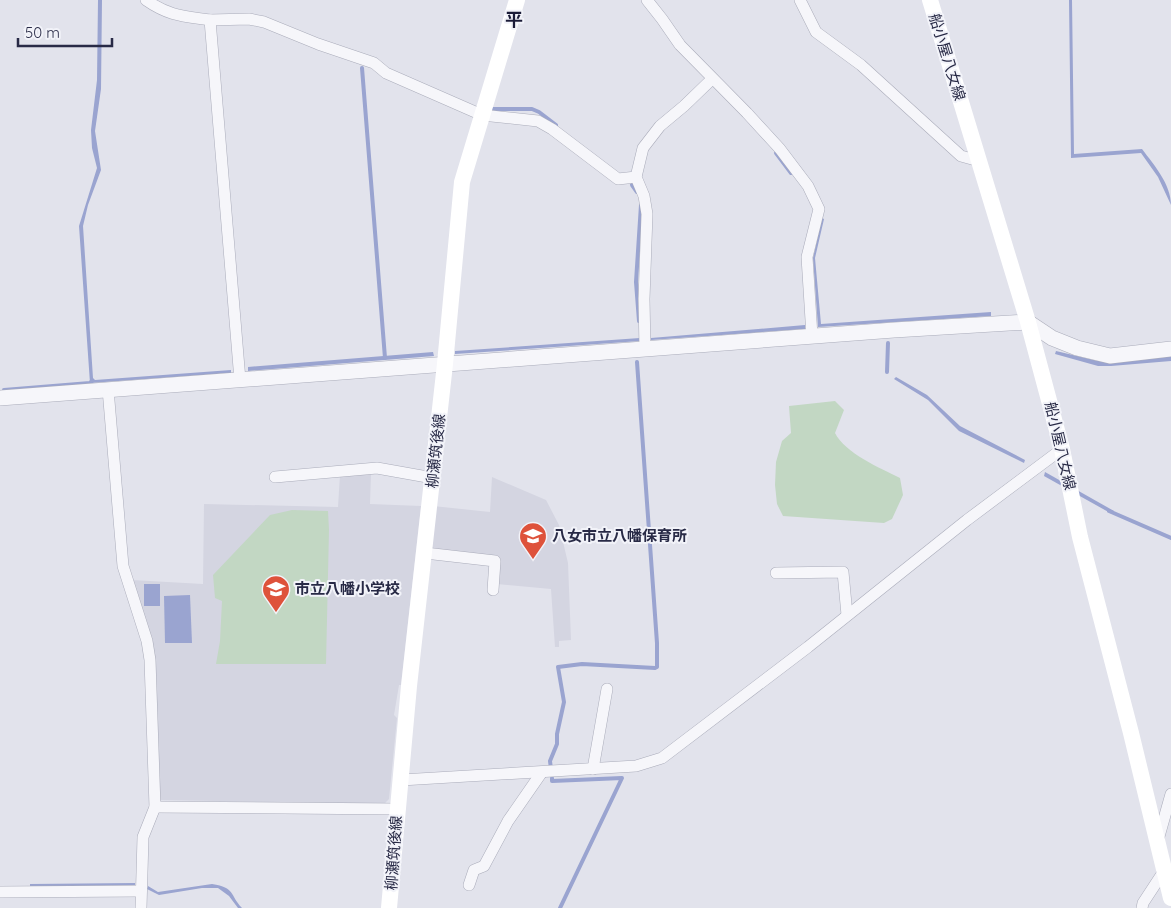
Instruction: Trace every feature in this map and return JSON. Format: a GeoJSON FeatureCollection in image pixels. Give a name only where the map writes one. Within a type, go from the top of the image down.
{"type":"FeatureCollection","features":[{"type":"Feature","properties":{"kind":"main road","name":"柳瀬筑後線"},"geometry":{"type":"LineString","coordinates":[[389,908],[409,686],[445,364],[462,182],[517,0]]}},
{"type":"Feature","properties":{"kind":"main road","name":"船小屋八女線"},"geometry":{"type":"LineString","coordinates":[[930,0],[1028,322],[1062,449],[1080,537],[1131,732],[1171,898]]}},
{"type":"Feature","properties":{"kind":"street"},"geometry":{"type":"LineString","coordinates":[[146,0],[161,10],[175,15],[210,20],[264,22],[374,64],[386,73],[482,115],[538,121],[552,129],[618,179],[636,177]]}},
{"type":"Feature","properties":{"kind":"street"},"geometry":{"type":"LineString","coordinates":[[647,0],[680,45],[780,149],[808,186],[819,209],[807,257],[812,336]]}},
{"type":"Feature","properties":{"kind":"street"},"geometry":{"type":"LineString","coordinates":[[800,0],[816,32],[861,65],[961,156],[979,161]]}},
{"type":"Feature","properties":{"kind":"street"},"geometry":{"type":"LineString","coordinates":[[210,20],[240,380]]}},
{"type":"Feature","properties":{"kind":"street"},"geometry":{"type":"LineString","coordinates":[[645,349],[644,299],[647,214],[644,196],[636,177],[644,148],[660,126],[712,79]]}},
{"type":"Feature","properties":{"kind":"street"},"geometry":{"type":"LineString","coordinates":[[0,398],[812,336],[1028,322],[1052,338],[1077,348],[1110,356],[1171,349]]}},
{"type":"Feature","properties":{"kind":"street"},"geometry":{"type":"LineString","coordinates":[[108,389],[123,566],[147,641],[150,660],[155,807],[143,837],[141,908]]}},
{"type":"Feature","properties":{"kind":"street"},"geometry":{"type":"LineString","coordinates":[[401,780],[636,766],[662,758],[967,520],[1062,449]]}},
{"type":"Feature","properties":{"kind":"street"},"geometry":{"type":"LineString","coordinates":[[275,477],[377,468],[433,478]]}},
{"type":"Feature","properties":{"kind":"street"},"geometry":{"type":"LineString","coordinates":[[425,553],[495,561],[493,590]]}},
{"type":"Feature","properties":{"kind":"street"},"geometry":{"type":"LineString","coordinates":[[776,573],[843,572],[847,615]]}},
{"type":"Feature","properties":{"kind":"street"},"geometry":{"type":"LineString","coordinates":[[593,769],[608,689]]}},
{"type":"Feature","properties":{"kind":"street"},"geometry":{"type":"LineString","coordinates":[[469,885],[474,870],[484,866],[508,820],[542,772]]}},
{"type":"Feature","properties":{"kind":"street"},"geometry":{"type":"LineString","coordinates":[[1158,841],[1171,794]]}},
{"type":"Feature","properties":{"kind":"street"},"geometry":{"type":"LineString","coordinates":[[155,807],[397,809]]}},
{"type":"Feature","properties":{"kind":"street"},"geometry":{"type":"LineString","coordinates":[[1142,908],[1143,903],[1164,871]]}},
{"type":"Feature","properties":{"kind":"street"},"geometry":{"type":"LineString","coordinates":[[0,892],[141,891]]}},
{"type":"Feature","properties":{"kind":"shaded area","name":"市立八幡小学校"},"geometry":{"type":"Polygon","coordinates":[[[371,473],[370,504],[421,506],[401,685],[399,685],[394,715],[397,718],[389,799],[384,804],[159,800],[155,665],[132,580],[203,584],[204,504],[338,507],[340,475],[371,473]]]}},
{"type":"Feature","properties":{"kind":"shaded area","name":"八女市立八幡保育所"},"geometry":{"type":"Polygon","coordinates":[[[492,477],[546,500],[559,525],[568,563],[571,640],[559,641],[559,647],[555,647],[551,589],[497,584],[500,558],[428,550],[433,506],[490,512],[492,477]]]}},
{"type":"Feature","properties":{"kind":"green space"},"geometry":{"type":"Polygon","coordinates":[[[835,401],[844,410],[835,433],[840,440],[873,465],[900,478],[903,495],[892,519],[884,523],[783,516],[777,504],[775,485],[776,462],[782,441],[791,433],[789,406],[835,401]]]}},
{"type":"Feature","properties":{"kind":"green space"},"geometry":{"type":"Polygon","coordinates":[[[292,510],[328,511],[326,664],[216,664],[220,641],[222,601],[215,598],[213,575],[270,515],[292,510]]]}},
{"type":"Feature","properties":{"kind":"water"},"geometry":{"type":"Polygon","coordinates":[[[98,0],[102,0],[101,89],[95,131],[101,170],[88,205],[83,226],[93,378],[95,380],[231,370],[231,373],[90,383],[79,226],[97,168],[92,148],[91,130],[97,80],[98,0]]]}},
{"type":"Feature","properties":{"kind":"water"},"geometry":{"type":"Polygon","coordinates":[[[1069,0],[1072,0],[1074,154],[1142,149],[1165,182],[1171,205],[1158,177],[1141,153],[1071,158],[1069,0]]]}},
{"type":"Feature","properties":{"kind":"water"},"geometry":{"type":"Polygon","coordinates":[[[822,218],[824,219],[815,258],[821,324],[991,312],[991,316],[818,327],[813,258],[822,218]]]}},
{"type":"Feature","properties":{"kind":"water"},"geometry":{"type":"Polygon","coordinates":[[[805,325],[805,329],[651,340],[651,338],[805,325]]]}},
{"type":"Feature","properties":{"kind":"water"},"geometry":{"type":"Polygon","coordinates":[[[640,338],[640,341],[455,354],[455,351],[640,338]]]}},
{"type":"Feature","properties":{"kind":"water"},"geometry":{"type":"Polygon","coordinates":[[[1056,351],[1098,361],[1116,362],[1171,356],[1171,361],[1098,366],[1055,354],[1056,351]]]}},
{"type":"Feature","properties":{"kind":"water"},"geometry":{"type":"Polygon","coordinates":[[[433,352],[434,356],[248,371],[248,367],[433,352]]]}},
{"type":"Feature","properties":{"kind":"water"},"geometry":{"type":"Polygon","coordinates":[[[896,377],[927,395],[960,426],[1025,460],[1024,463],[959,431],[928,400],[894,379],[896,377]]]}},
{"type":"Feature","properties":{"kind":"water"},"geometry":{"type":"Polygon","coordinates":[[[1045,472],[1114,511],[1112,514],[1044,476],[1045,472]]]}},
{"type":"Feature","properties":{"kind":"water"},"geometry":{"type":"Polygon","coordinates":[[[144,584],[160,584],[160,606],[144,606],[144,584]]]}},
{"type":"Feature","properties":{"kind":"water"},"geometry":{"type":"Polygon","coordinates":[[[190,595],[192,643],[165,643],[164,596],[190,595]]]}},
{"type":"Feature","properties":{"kind":"water"},"geometry":{"type":"Polygon","coordinates":[[[135,883],[135,886],[30,888],[30,884],[135,883]]]}},
{"type":"Feature","properties":{"kind":"water"},"geometry":{"type":"Polygon","coordinates":[[[212,884],[229,890],[242,908],[238,908],[229,896],[218,888],[202,888],[159,895],[147,889],[148,886],[158,892],[212,884]]]}},
{"type":"Feature","properties":{"kind":"waterway"},"geometry":{"type":"LineString","coordinates":[[362,68],[385,358]]}},
{"type":"Feature","properties":{"kind":"waterway"},"geometry":{"type":"LineString","coordinates":[[493,109],[532,109],[556,125]]}},
{"type":"Feature","properties":{"kind":"waterway"},"geometry":{"type":"LineString","coordinates":[[776,153],[791,173]]}},
{"type":"Feature","properties":{"kind":"waterway"},"geometry":{"type":"LineString","coordinates":[[632,185],[637,192]]}},
{"type":"Feature","properties":{"kind":"waterway"},"geometry":{"type":"LineString","coordinates":[[639,321],[636,282],[641,205]]}},
{"type":"Feature","properties":{"kind":"waterway"},"geometry":{"type":"LineString","coordinates":[[887,372],[888,343]]}},
{"type":"Feature","properties":{"kind":"waterway"},"geometry":{"type":"LineString","coordinates":[[551,769],[550,761],[557,744],[557,734],[564,702],[558,667],[582,664],[657,667],[657,643],[637,362]]}},
{"type":"Feature","properties":{"kind":"waterway"},"geometry":{"type":"LineString","coordinates":[[4,390],[90,383],[92,381]]}},
{"type":"Feature","properties":{"kind":"waterway"},"geometry":{"type":"LineString","coordinates":[[1109,511],[1171,538]]}},
{"type":"Feature","properties":{"kind":"waterway"},"geometry":{"type":"LineString","coordinates":[[552,778],[552,781],[622,778],[560,908]]}},
{"type":"Feature","properties":{"kind":"place","name":"八女市立八幡保育所"},"geometry":{"type":"Point","coordinates":[533,560]}},
{"type":"Feature","properties":{"kind":"place","name":"市立八幡小学校"},"geometry":{"type":"Point","coordinates":[276,613]}},
{"type":"Feature","properties":{"kind":"district","name":"平"},"geometry":{"type":"Point","coordinates":[514,20]}}]}
